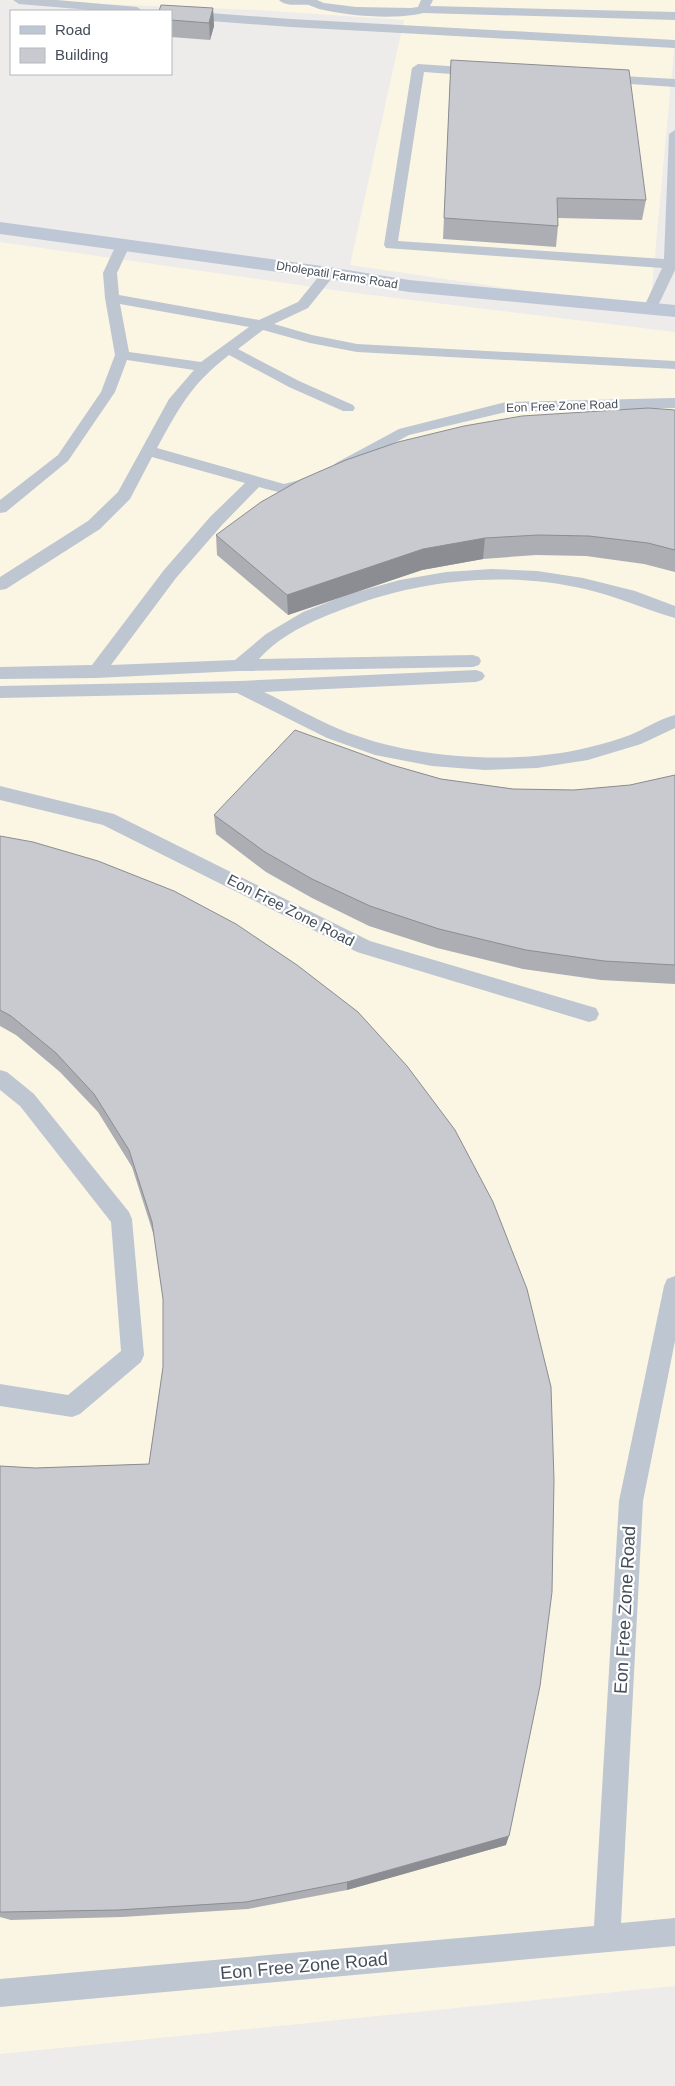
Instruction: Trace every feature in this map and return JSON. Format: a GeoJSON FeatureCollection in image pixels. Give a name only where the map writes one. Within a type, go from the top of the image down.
{"type":"FeatureCollection","features":[{"type":"Feature","properties":{"kind":"street","name":"Dholepatil Farms Road"},"geometry":{"type":"LineString","coordinates":[[0,228],[329,273],[409,286],[675,312]]}},
{"type":"Feature","properties":{"kind":"lane"},"geometry":{"type":"LineString","coordinates":[[19,0],[126,10]]}},
{"type":"Feature","properties":{"kind":"lane"},"geometry":{"type":"LineString","coordinates":[[285,0],[312,1],[320,6],[356,11],[411,12],[425,5],[674,33]]}},
{"type":"Feature","properties":{"kind":"lane"},"geometry":{"type":"LineString","coordinates":[[172,14],[291,23],[674,33]]}},
{"type":"Feature","properties":{"kind":"lane"},"geometry":{"type":"LineString","coordinates":[[487,72],[418,68],[391,244],[670,264]]}},
{"type":"Feature","properties":{"kind":"lane"},"geometry":{"type":"LineString","coordinates":[[596,78],[675,83]]}},
{"type":"Feature","properties":{"kind":"lane"},"geometry":{"type":"LineString","coordinates":[[650,309],[670,264],[675,134]]}},
{"type":"Feature","properties":{"kind":"lane"},"geometry":{"type":"LineString","coordinates":[[0,508],[63,458],[108,392],[122,355],[112,298],[110,273],[123,245]]}},
{"type":"Feature","properties":{"kind":"lane"},"geometry":{"type":"LineString","coordinates":[[0,585],[94,525],[124,495],[176,399],[204,367],[261,325],[303,305],[329,273]]}},
{"type":"Feature","properties":{"kind":"lane"},"geometry":{"type":"LineString","coordinates":[[112,298],[261,325],[357,348],[675,365]]}},
{"type":"Feature","properties":{"kind":"lane"},"geometry":{"type":"LineString","coordinates":[[228,349],[294,384],[348,408]]}},
{"type":"Feature","properties":{"kind":"lane"},"geometry":{"type":"LineString","coordinates":[[122,355],[204,367]]}},
{"type":"Feature","properties":{"kind":"lane","name":"Eon Free Zone Road"},"geometry":{"type":"LineString","coordinates":[[149,451],[284,489],[302,486],[404,432],[506,407],[675,403]]}},
{"type":"Feature","properties":{"kind":"lane"},"geometry":{"type":"LineString","coordinates":[[96,672],[170,574],[216,521],[256,481]]}},
{"type":"Feature","properties":{"kind":"lane"},"geometry":{"type":"LineString","coordinates":[[239,665],[275,636],[306,617],[349,598],[396,585],[445,577],[495,574],[545,577],[595,585],[644,599],[675,612]]}},
{"type":"Feature","properties":{"kind":"lane"},"geometry":{"type":"LineString","coordinates":[[0,673],[96,672],[239,665],[475,668],[239,687],[0,692]]}},
{"type":"Feature","properties":{"kind":"lane"},"geometry":{"type":"LineString","coordinates":[[239,687],[333,734],[381,750],[432,760],[485,764],[537,762],[588,754],[635,740],[675,721]]}},
{"type":"Feature","properties":{"kind":"lane","name":"Eon Free Zone Road"},"geometry":{"type":"LineString","coordinates":[[0,793],[108,819],[364,947],[589,1014]]}},
{"type":"Feature","properties":{"kind":"lane"},"geometry":{"type":"LineString","coordinates":[[0,1078],[27,1100],[121,1219],[133,1355],[72,1406],[0,1396]]}},
{"type":"Feature","properties":{"kind":"lane","name":"Eon Free Zone Road"},"geometry":{"type":"LineString","coordinates":[[607,1938],[631,1501],[675,1286]]}},
{"type":"Feature","properties":{"kind":"lane","name":"Eon Free Zone Road"},"geometry":{"type":"LineString","coordinates":[[0,1993],[675,1932]]}},
{"type":"Feature","properties":{"kind":"shaded area"},"geometry":{"type":"Polygon","coordinates":[[[0,0],[675,0],[675,39],[650,309],[350,265],[404,20],[257,10],[0,0]]]}},
{"type":"Feature","properties":{"kind":"shaded area"},"geometry":{"type":"Polygon","coordinates":[[[0,242],[355,293],[675,332],[675,1986],[0,2054],[0,242]]]}},
{"type":"Feature","properties":{"kind":"building"},"geometry":{"type":"Polygon","coordinates":[[[161,5],[213,8],[209,23],[172,20],[172,10],[159,10],[161,5]]]}},
{"type":"Feature","properties":{"kind":"building"},"geometry":{"type":"Polygon","coordinates":[[[451,60],[629,70],[646,200],[557,198],[558,226],[444,218],[451,60]]]}},
{"type":"Feature","properties":{"kind":"building"},"geometry":{"type":"Polygon","coordinates":[[[648,408],[675,410],[675,550],[648,543],[589,536],[538,535],[485,538],[423,549],[287,595],[216,535],[261,502],[300,480],[346,460],[398,442],[464,426],[522,416],[648,408]]]}},
{"type":"Feature","properties":{"kind":"building"},"geometry":{"type":"Polygon","coordinates":[[[295,730],[392,765],[441,779],[513,789],[574,790],[630,785],[675,775],[675,965],[604,961],[526,950],[439,929],[370,906],[312,879],[265,852],[214,815],[295,730]]]}},
{"type":"Feature","properties":{"kind":"building"},"geometry":{"type":"Polygon","coordinates":[[[0,836],[33,842],[98,861],[174,891],[236,924],[297,965],[358,1012],[407,1066],[455,1130],[493,1202],[527,1289],[551,1387],[554,1480],[552,1592],[540,1686],[509,1836],[347,1882],[246,1902],[118,1910],[0,1912],[0,1466],[35,1468],[149,1464],[163,1367],[163,1299],[152,1222],[129,1150],[94,1094],[56,1053],[11,1016],[0,1010],[0,836]]]}}]}
